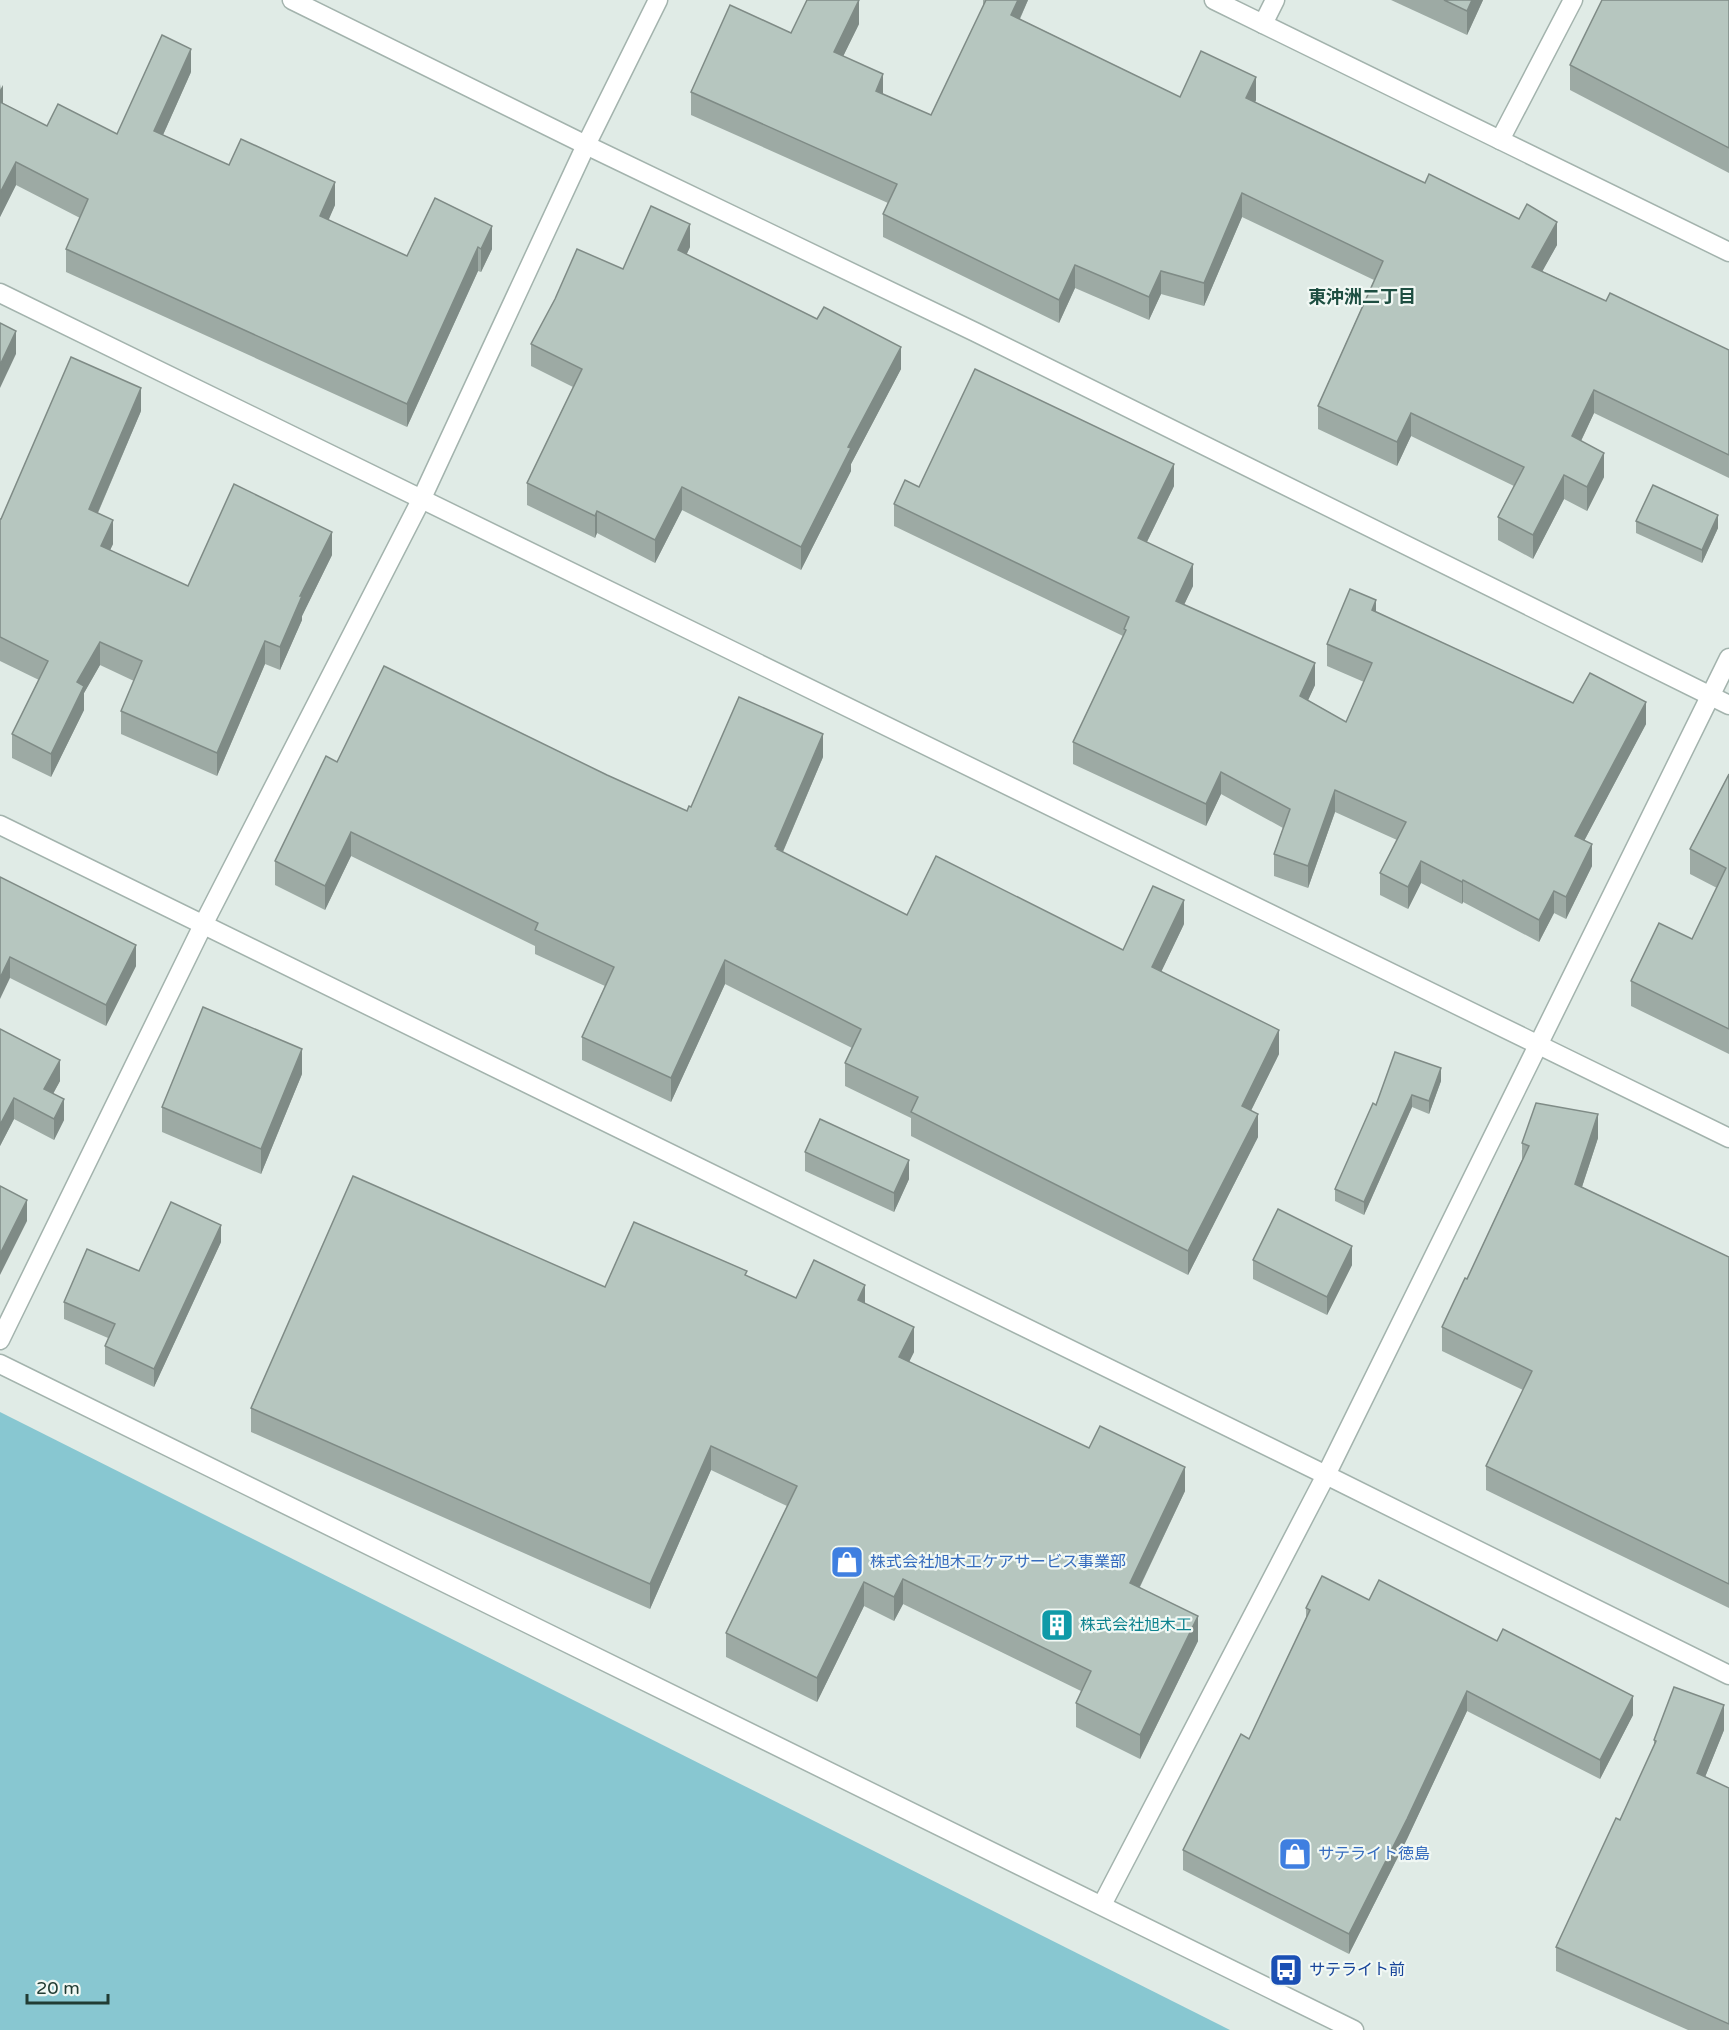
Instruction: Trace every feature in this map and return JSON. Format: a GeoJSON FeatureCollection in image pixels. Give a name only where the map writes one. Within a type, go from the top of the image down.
{"type":"FeatureCollection","features":[{"type":"Feature","properties":{"kind":"street"},"geometry":{"type":"LineString","coordinates":[[292,0],[586,145],[975,332],[1729,705]]}},
{"type":"Feature","properties":{"kind":"street"},"geometry":{"type":"LineString","coordinates":[[0,1340],[204,923],[421,500],[586,145],[658,0]]}},
{"type":"Feature","properties":{"kind":"street"},"geometry":{"type":"LineString","coordinates":[[1214,0],[1729,252]]}},
{"type":"Feature","properties":{"kind":"street"},"geometry":{"type":"LineString","coordinates":[[1263,24],[1275,0]]}},
{"type":"Feature","properties":{"kind":"street"},"geometry":{"type":"LineString","coordinates":[[1500,140],[1573,0]]}},
{"type":"Feature","properties":{"kind":"street"},"geometry":{"type":"LineString","coordinates":[[0,293],[1729,1138]]}},
{"type":"Feature","properties":{"kind":"street"},"geometry":{"type":"LineString","coordinates":[[1104,1901],[1326,1475],[1729,658]]}},
{"type":"Feature","properties":{"kind":"street"},"geometry":{"type":"LineString","coordinates":[[0,825],[204,923],[1729,1675]]}},
{"type":"Feature","properties":{"kind":"street"},"geometry":{"type":"LineString","coordinates":[[0,1359],[1366,2030]]}},
{"type":"Feature","properties":{"kind":"street"},"geometry":{"type":"LineString","coordinates":[[0,1364],[1354,2030]]}},
{"type":"Feature","properties":{"kind":"water"},"geometry":{"type":"Polygon","coordinates":[[[0,1412],[1230,2030],[0,2030],[0,1412]]]}},
{"type":"Feature","properties":{"kind":"building"},"geometry":{"type":"Polygon","coordinates":[[[807,0],[859,0],[834,52],[883,74],[876,91],[931,115],[986,0],[1018,0],[1011,15],[1180,97],[1201,51],[1256,77],[1246,98],[1425,183],[1429,174],[1519,219],[1527,204],[1557,222],[1532,267],[1606,301],[1610,293],[1729,350],[1729,455],[1594,390],[1572,436],[1604,453],[1587,487],[1564,475],[1533,535],[1498,517],[1524,467],[1411,413],[1397,442],[1318,406],[1383,261],[1242,193],[1204,283],[1161,271],[1149,297],[1075,265],[1059,300],[883,214],[897,184],[691,92],[730,5],[791,33],[807,0]]]}},
{"type":"Feature","properties":{"kind":"building"},"geometry":{"type":"Polygon","coordinates":[[[1444,0],[1472,0],[1467,11],[1444,0]]]}},
{"type":"Feature","properties":{"kind":"building"},"geometry":{"type":"Polygon","coordinates":[[[1602,0],[1729,0],[1729,148],[1570,65],[1602,0]]]}},
{"type":"Feature","properties":{"kind":"building"},"geometry":{"type":"Polygon","coordinates":[[[162,35],[191,49],[154,131],[229,165],[241,139],[335,182],[320,216],[407,256],[435,198],[492,226],[481,249],[478,247],[407,404],[66,249],[88,199],[16,162],[0,193],[0,102],[47,126],[58,104],[117,134],[162,35]]]}},
{"type":"Feature","properties":{"kind":"building"},"geometry":{"type":"Polygon","coordinates":[[[651,206],[690,224],[678,250],[817,319],[824,307],[901,347],[848,447],[851,448],[801,547],[682,487],[655,540],[597,511],[595,516],[527,483],[582,369],[531,344],[555,299],[577,249],[623,269],[651,206]]]}},
{"type":"Feature","properties":{"kind":"building"},"geometry":{"type":"Polygon","coordinates":[[[0,323],[16,331],[0,365],[0,323]]]}},
{"type":"Feature","properties":{"kind":"building"},"geometry":{"type":"Polygon","coordinates":[[[71,357],[141,388],[89,509],[113,520],[101,546],[188,586],[234,484],[332,532],[300,596],[302,596],[280,647],[265,641],[217,753],[121,711],[142,661],[100,642],[77,682],[84,686],[51,754],[12,734],[48,661],[0,637],[0,519],[71,357]]]}},
{"type":"Feature","properties":{"kind":"building"},"geometry":{"type":"Polygon","coordinates":[[[975,369],[1174,464],[1138,538],[1193,564],[1176,601],[1315,663],[1300,696],[1346,722],[1372,663],[1327,644],[1350,589],[1376,600],[1372,610],[1573,703],[1590,673],[1646,702],[1575,836],[1592,844],[1566,897],[1554,891],[1539,920],[1421,861],[1408,887],[1380,873],[1406,822],[1335,790],[1308,866],[1274,854],[1290,809],[1221,772],[1206,804],[1073,742],[1126,630],[1124,629],[1129,617],[894,504],[905,480],[919,487],[975,369]]]}},
{"type":"Feature","properties":{"kind":"building"},"geometry":{"type":"Polygon","coordinates":[[[1653,485],[1718,515],[1702,550],[1636,521],[1653,485]]]}},
{"type":"Feature","properties":{"kind":"building"},"geometry":{"type":"Polygon","coordinates":[[[384,666],[607,775],[687,811],[689,806],[691,807],[739,697],[823,734],[775,846],[907,915],[936,856],[1123,950],[1153,886],[1184,900],[1152,967],[1279,1030],[1242,1106],[1258,1114],[1188,1251],[911,1112],[918,1097],[845,1063],[861,1029],[725,960],[671,1078],[582,1037],[614,967],[535,930],[538,923],[351,832],[325,886],[275,861],[326,756],[337,762],[384,666]]]}},
{"type":"Feature","properties":{"kind":"building"},"geometry":{"type":"Polygon","coordinates":[[[1729,774],[1729,1029],[1631,981],[1659,923],[1692,939],[1726,868],[1690,849],[1729,774]]]}},
{"type":"Feature","properties":{"kind":"building"},"geometry":{"type":"Polygon","coordinates":[[[0,877],[136,945],[106,1005],[10,957],[0,978],[0,877]]]}},
{"type":"Feature","properties":{"kind":"building"},"geometry":{"type":"Polygon","coordinates":[[[203,1007],[302,1049],[261,1149],[162,1107],[203,1007]]]}},
{"type":"Feature","properties":{"kind":"building"},"geometry":{"type":"Polygon","coordinates":[[[0,1029],[60,1060],[44,1089],[64,1099],[54,1119],[14,1098],[0,1125],[0,1029]]]}},
{"type":"Feature","properties":{"kind":"building"},"geometry":{"type":"Polygon","coordinates":[[[1395,1052],[1441,1068],[1429,1101],[1412,1095],[1364,1202],[1335,1189],[1373,1103],[1376,1105],[1395,1052]]]}},
{"type":"Feature","properties":{"kind":"building"},"geometry":{"type":"Polygon","coordinates":[[[1536,1103],[1598,1114],[1575,1184],[1729,1257],[1729,1584],[1486,1466],[1532,1371],[1442,1327],[1529,1146],[1522,1143],[1536,1103]]]}},
{"type":"Feature","properties":{"kind":"building"},"geometry":{"type":"Polygon","coordinates":[[[820,1119],[909,1160],[894,1193],[805,1152],[820,1119]]]}},
{"type":"Feature","properties":{"kind":"building"},"geometry":{"type":"Polygon","coordinates":[[[353,1176],[605,1287],[634,1222],[747,1271],[745,1275],[796,1298],[814,1260],[865,1285],[858,1300],[914,1327],[899,1357],[1089,1448],[1100,1426],[1185,1467],[1130,1583],[1198,1616],[1140,1735],[1076,1703],[1091,1671],[903,1579],[894,1597],[864,1582],[817,1678],[726,1633],[797,1486],[711,1446],[650,1584],[251,1408],[353,1176]]]}},
{"type":"Feature","properties":{"kind":"building"},"geometry":{"type":"Polygon","coordinates":[[[0,1186],[27,1200],[0,1254],[0,1186]]]}},
{"type":"Feature","properties":{"kind":"building"},"geometry":{"type":"Polygon","coordinates":[[[171,1202],[221,1225],[154,1369],[105,1346],[115,1324],[64,1302],[87,1249],[139,1271],[171,1202]]]}},
{"type":"Feature","properties":{"kind":"building"},"geometry":{"type":"Polygon","coordinates":[[[1278,1209],[1352,1246],[1327,1297],[1253,1260],[1278,1209]]]}},
{"type":"Feature","properties":{"kind":"building"},"geometry":{"type":"Polygon","coordinates":[[[1322,1576],[1369,1600],[1379,1580],[1497,1641],[1503,1629],[1633,1696],[1600,1760],[1467,1691],[1407,1819],[1349,1934],[1183,1850],[1241,1734],[1249,1739],[1310,1610],[1306,1608],[1322,1576]]]}},
{"type":"Feature","properties":{"kind":"building"},"geometry":{"type":"Polygon","coordinates":[[[1674,1687],[1724,1705],[1697,1773],[1729,1788],[1729,2024],[1556,1947],[1616,1818],[1620,1820],[1656,1741],[1654,1740],[1674,1687]]]}},
{"type":"Feature","properties":{"kind":"place","name":"株式会社旭木工ケアサービス事業部"},"geometry":{"type":"Point","coordinates":[847,1562]}},
{"type":"Feature","properties":{"kind":"place","name":"株式会社旭木工"},"geometry":{"type":"Point","coordinates":[1057,1625]}},
{"type":"Feature","properties":{"kind":"place","name":"サテライト徳島"},"geometry":{"type":"Point","coordinates":[1295,1854]}},
{"type":"Feature","properties":{"kind":"place","name":"サテライト前"},"geometry":{"type":"Point","coordinates":[1286,1970]}},
{"type":"Feature","properties":{"kind":"district","name":"東沖洲二丁目"},"geometry":{"type":"Point","coordinates":[1362,297]}}]}
